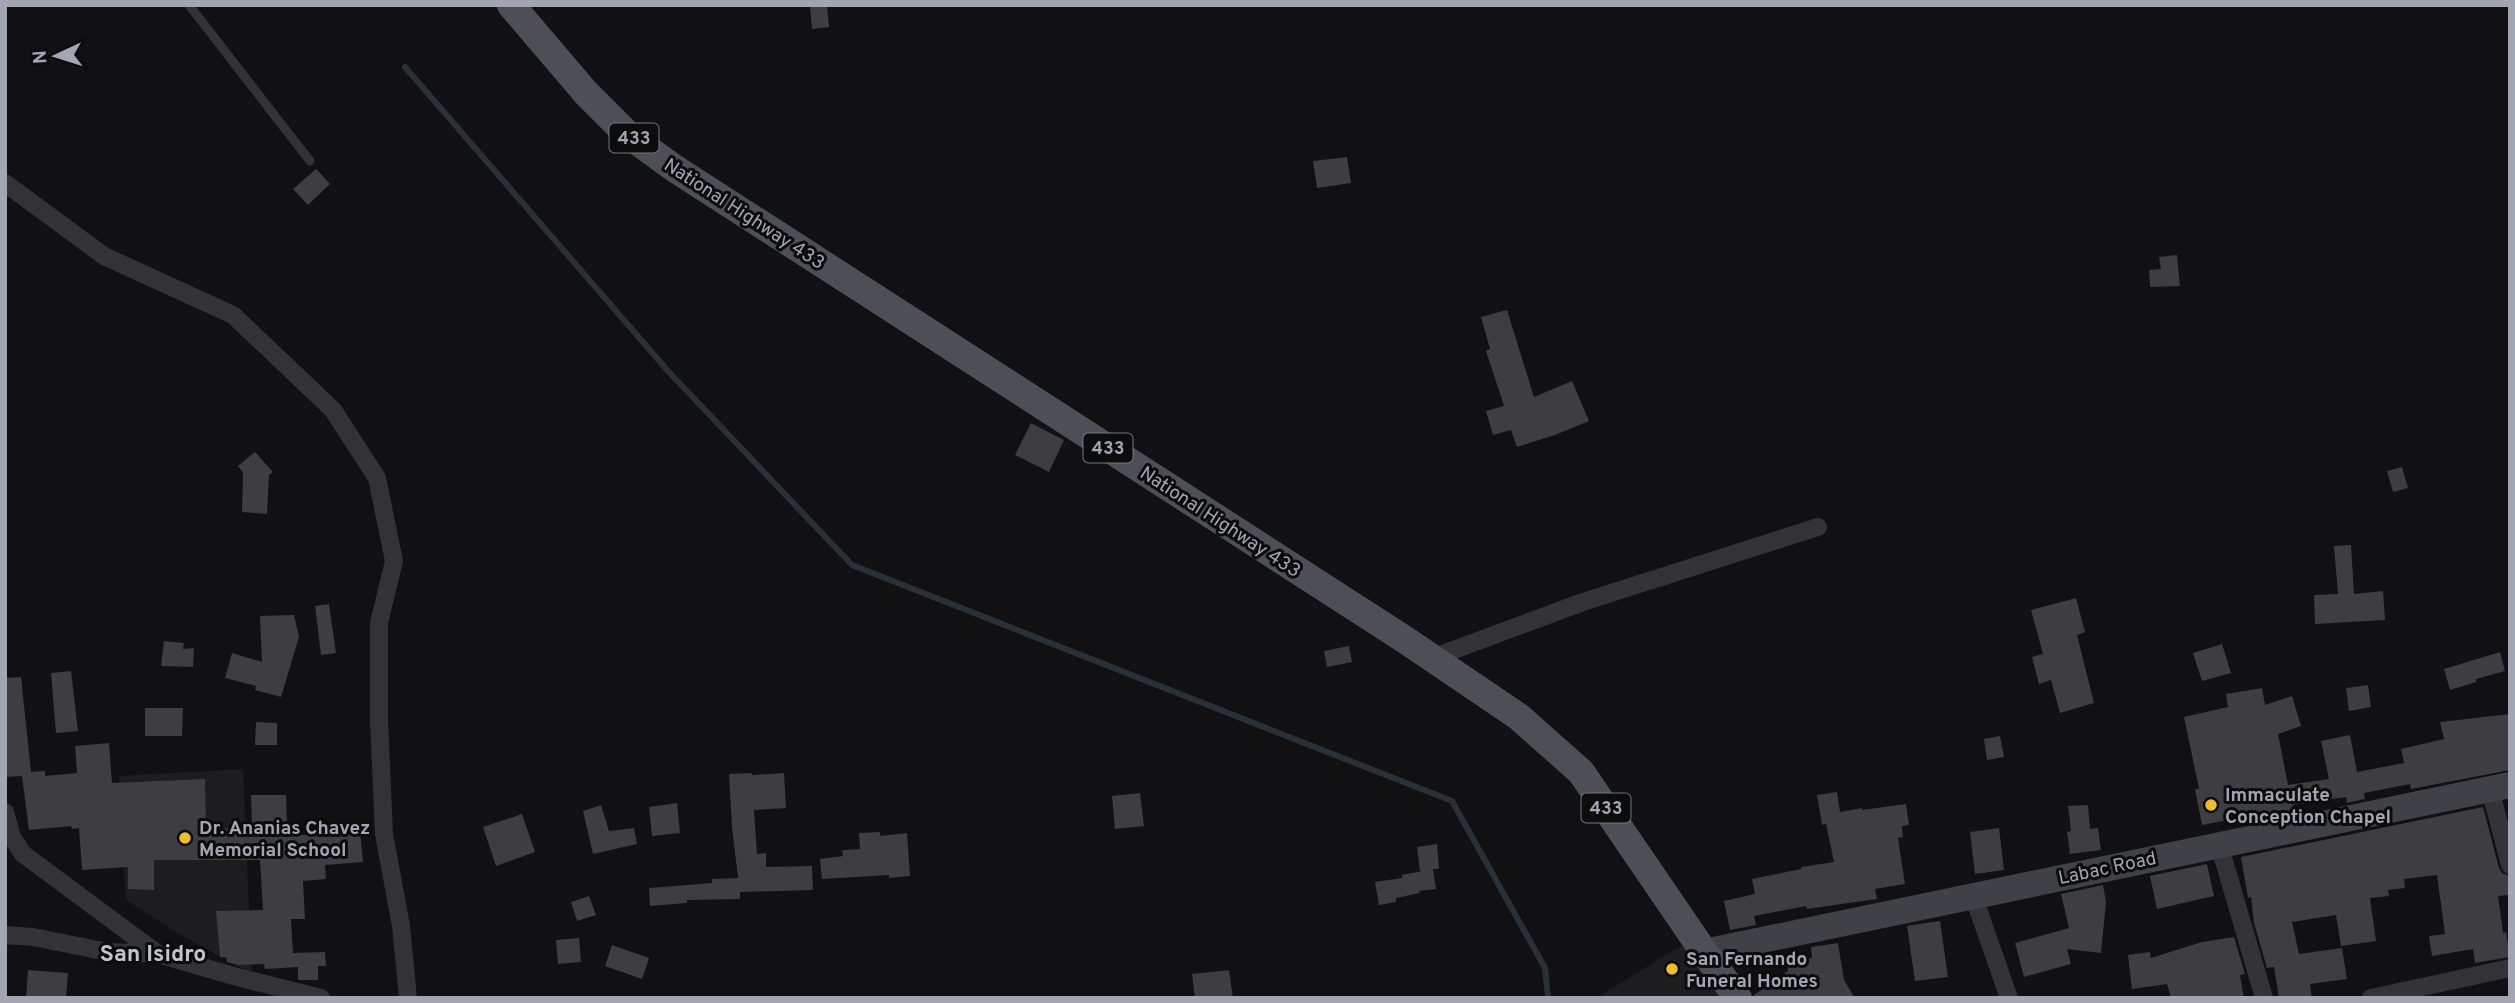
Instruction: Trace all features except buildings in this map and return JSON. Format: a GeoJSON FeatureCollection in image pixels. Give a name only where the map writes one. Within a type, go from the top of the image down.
{"type":"FeatureCollection","features":[{"type":"Feature","properties":{"kind":"main road","name":"National Highway 433"},"geometry":{"type":"LineString","coordinates":[[512,5],[586,93],[627,134],[674,168],[1519,717],[1581,772],[1738,998]]}},
{"type":"Feature","properties":{"kind":"street"},"geometry":{"type":"LineString","coordinates":[[5,183],[104,256],[233,315],[332,410],[377,478],[394,561],[379,622],[379,720],[384,834],[401,926],[408,998]]}},
{"type":"Feature","properties":{"kind":"street"},"geometry":{"type":"LineString","coordinates":[[1432,658],[1583,602],[1818,527]]}},
{"type":"Feature","properties":{"kind":"street"},"geometry":{"type":"LineString","coordinates":[[2500,787],[2510,865]]}},
{"type":"Feature","properties":{"kind":"street","name":"Labac Road"},"geometry":{"type":"LineString","coordinates":[[1704,952],[2500,787]]}},
{"type":"Feature","properties":{"kind":"street"},"geometry":{"type":"LineString","coordinates":[[5,813],[12,837],[23,854],[158,954]]}},
{"type":"Feature","properties":{"kind":"street"},"geometry":{"type":"LineString","coordinates":[[2219,844],[2264,998]]}},
{"type":"Feature","properties":{"kind":"street"},"geometry":{"type":"LineString","coordinates":[[1973,895],[2009,998]]}},
{"type":"Feature","properties":{"kind":"street"},"geometry":{"type":"LineString","coordinates":[[5,935],[33,937],[108,952],[158,954],[321,998]]}},
{"type":"Feature","properties":{"kind":"street"},"geometry":{"type":"LineString","coordinates":[[2371,998],[2510,968]]}},
{"type":"Feature","properties":{"kind":"lane"},"geometry":{"type":"LineString","coordinates":[[189,5],[310,161]]}},
{"type":"Feature","properties":{"kind":"shaded area","name":"Dr. Ananias Chavez Memorial School"},"geometry":{"type":"Polygon","coordinates":[[[243,769],[252,974],[181,935],[126,900],[119,776],[243,769]]]}},
{"type":"Feature","properties":{"kind":"shaded area","name":"San Fernando Funeral Homes"},"geometry":{"type":"Polygon","coordinates":[[[1684,944],[1722,998],[1603,998],[1601,995],[1684,944]]]}},
{"type":"Feature","properties":{"kind":"waterway"},"geometry":{"type":"LineString","coordinates":[[405,67],[668,371],[852,565],[1452,801],[1545,968],[1548,998]]}},
{"type":"Feature","properties":{"kind":"place","name":"Immaculate Conception Chapel"},"geometry":{"type":"Point","coordinates":[2211,805]}},
{"type":"Feature","properties":{"kind":"place","name":"Dr. Ananias Chavez Memorial School"},"geometry":{"type":"Point","coordinates":[185,838]}},
{"type":"Feature","properties":{"kind":"place","name":"San Fernando Funeral Homes"},"geometry":{"type":"Point","coordinates":[1672,969]}},
{"type":"Feature","properties":{"kind":"district","name":"San Isidro"},"geometry":{"type":"Point","coordinates":[153,953]}}]}
